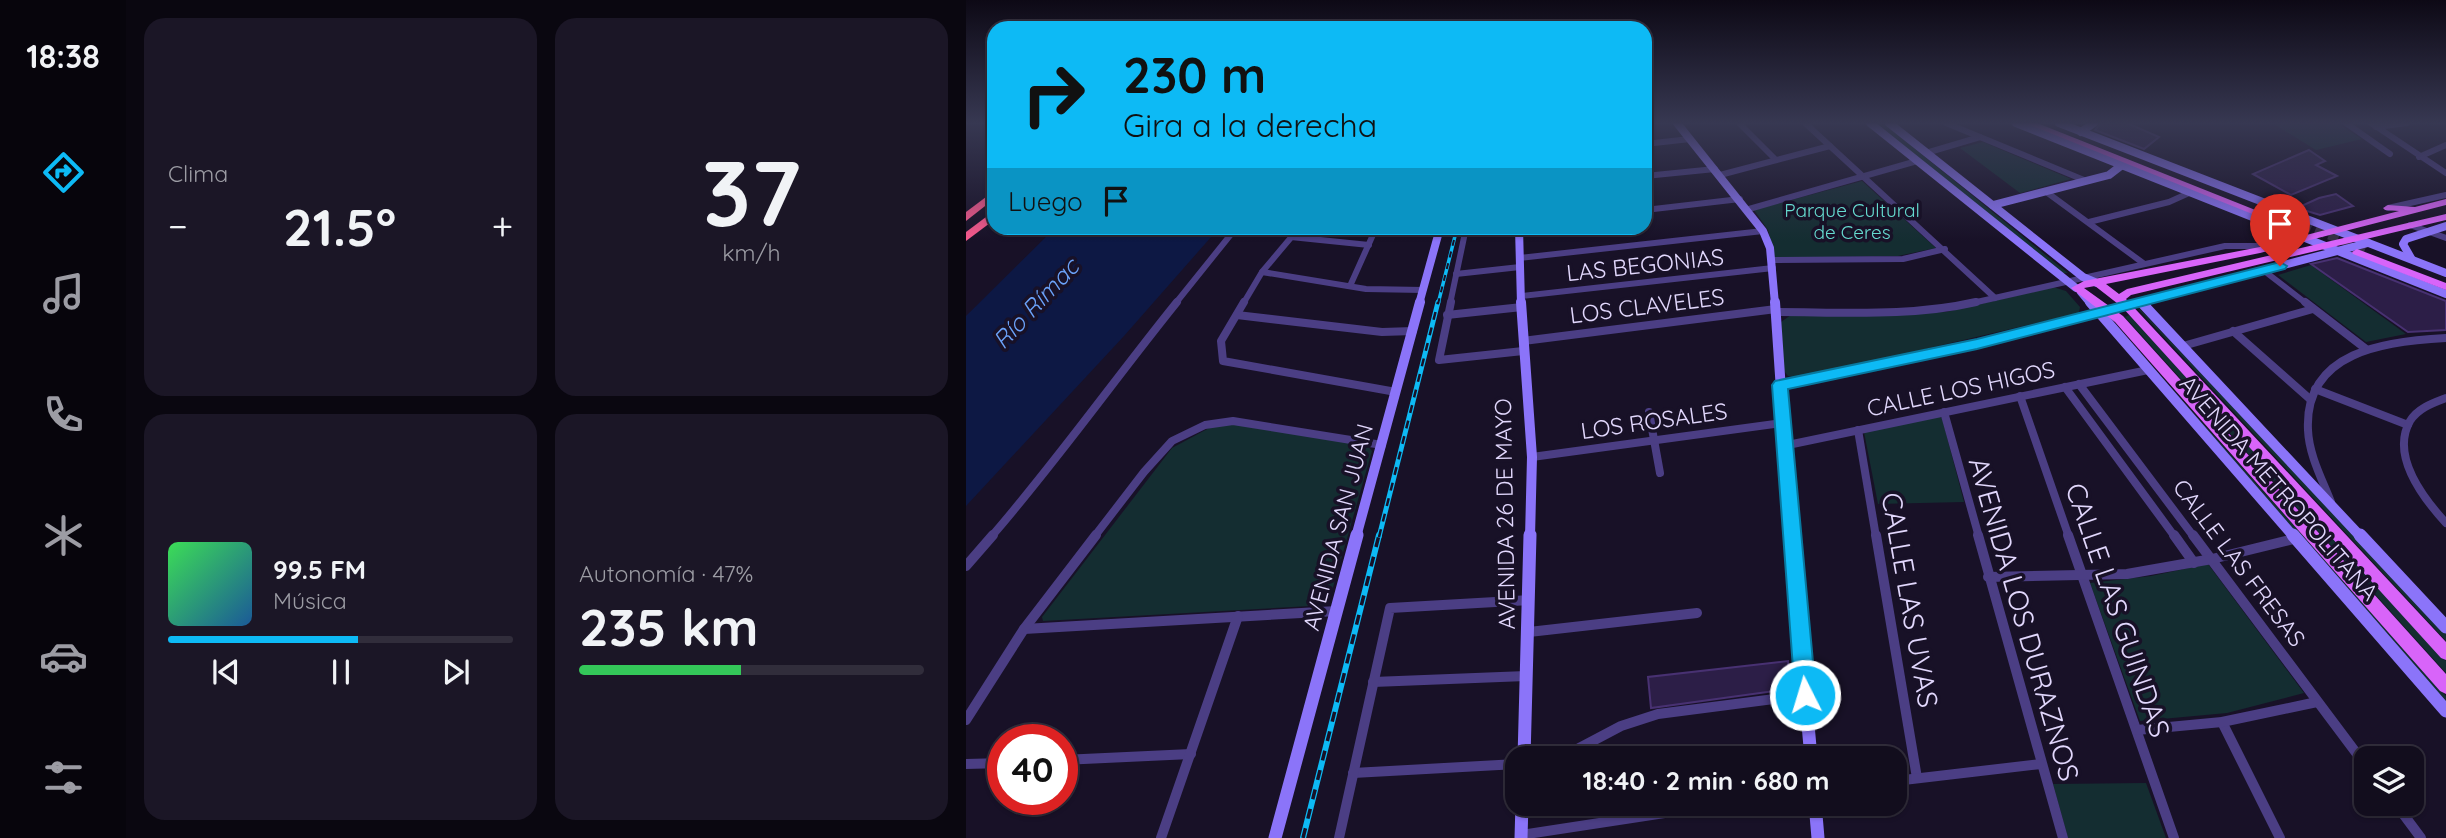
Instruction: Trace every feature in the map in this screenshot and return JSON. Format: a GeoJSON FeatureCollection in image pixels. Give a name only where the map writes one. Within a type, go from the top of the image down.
{"type":"FeatureCollection","features":[{"type":"Feature","properties":{"kind":"highway"},"geometry":{"type":"LineString","coordinates":[[966,218],[987,200]]}},
{"type":"Feature","properties":{"kind":"highway"},"geometry":{"type":"LineString","coordinates":[[966,238],[987,220]]}},
{"type":"Feature","properties":{"kind":"main road"},"geometry":{"type":"LineString","coordinates":[[2139,162],[2297,225]]}},
{"type":"Feature","properties":{"kind":"main road"},"geometry":{"type":"LineString","coordinates":[[2078,290],[2084,284],[2096,284],[2277,246],[2446,202]]}},
{"type":"Feature","properties":{"kind":"main road"},"geometry":{"type":"LineString","coordinates":[[2388,208],[2417,211],[2441,218]]}},
{"type":"Feature","properties":{"kind":"main road"},"geometry":{"type":"LineString","coordinates":[[2264,265],[2321,245],[2441,218]]}},
{"type":"Feature","properties":{"kind":"main road"},"geometry":{"type":"LineString","coordinates":[[2385,219],[2398,227]]}},
{"type":"Feature","properties":{"kind":"main road"},"geometry":{"type":"LineString","coordinates":[[2365,248],[2446,280]]}},
{"type":"Feature","properties":{"kind":"main road"},"geometry":{"type":"LineString","coordinates":[[2365,248],[2446,287]]}},
{"type":"Feature","properties":{"kind":"main road"},"geometry":{"type":"LineString","coordinates":[[2123,302],[2127,292],[2212,272],[2297,261]]}},
{"type":"Feature","properties":{"kind":"main road"},"geometry":{"type":"LineString","coordinates":[[2200,286],[2212,272]]}},
{"type":"Feature","properties":{"kind":"main road","name":"AVENIDA METROPOLITANA"},"geometry":{"type":"LineString","coordinates":[[2096,284],[2123,302],[2446,653]]}},
{"type":"Feature","properties":{"kind":"main road","name":"AVENIDA METROPOLITANA"},"geometry":{"type":"LineString","coordinates":[[2103,312],[2119,319],[2446,686]]}},
{"type":"Feature","properties":{"kind":"street"},"geometry":{"type":"LineString","coordinates":[[1708,162],[1749,209],[1763,231],[1772,264],[1776,311],[1775,363],[1780,385],[1810,746]]}},
{"type":"Feature","properties":{"kind":"street"},"geometry":{"type":"LineString","coordinates":[[1652,176],[1718,172],[1766,162]]}},
{"type":"Feature","properties":{"kind":"street"},"geometry":{"type":"LineString","coordinates":[[1848,162],[1945,249],[1995,298]]}},
{"type":"Feature","properties":{"kind":"street"},"geometry":{"type":"LineString","coordinates":[[1749,209],[1913,162]]}},
{"type":"Feature","properties":{"kind":"street","name":"AVENIDA METROPOLITANA"},"geometry":{"type":"LineString","coordinates":[[1918,162],[2103,312],[2148,370],[2446,711]]}},
{"type":"Feature","properties":{"kind":"street","name":"AVENIDA METROPOLITANA"},"geometry":{"type":"LineString","coordinates":[[1938,162],[2096,284]]}},
{"type":"Feature","properties":{"kind":"street"},"geometry":{"type":"LineString","coordinates":[[2041,162],[2084,180]]}},
{"type":"Feature","properties":{"kind":"street"},"geometry":{"type":"LineString","coordinates":[[2115,162],[2446,294]]}},
{"type":"Feature","properties":{"kind":"street"},"geometry":{"type":"LineString","coordinates":[[2159,162],[2353,238],[2365,248]]}},
{"type":"Feature","properties":{"kind":"street"},"geometry":{"type":"LineString","coordinates":[[2428,162],[2446,173]]}},
{"type":"Feature","properties":{"kind":"street"},"geometry":{"type":"LineString","coordinates":[[1993,205],[2109,175],[2122,165]]}},
{"type":"Feature","properties":{"kind":"street"},"geometry":{"type":"LineString","coordinates":[[2045,191],[2143,263]]}},
{"type":"Feature","properties":{"kind":"street"},"geometry":{"type":"LineString","coordinates":[[2089,222],[2169,202],[2189,192]]}},
{"type":"Feature","properties":{"kind":"street"},"geometry":{"type":"LineString","coordinates":[[2388,208],[2446,195]]}},
{"type":"Feature","properties":{"kind":"street"},"geometry":{"type":"LineString","coordinates":[[1652,209],[1740,199]]}},
{"type":"Feature","properties":{"kind":"street"},"geometry":{"type":"LineString","coordinates":[[2410,225],[2446,238]]}},
{"type":"Feature","properties":{"kind":"street"},"geometry":{"type":"LineString","coordinates":[[2413,260],[2403,244],[2406,239],[2446,226]]}},
{"type":"Feature","properties":{"kind":"street"},"geometry":{"type":"LineString","coordinates":[[1456,274],[1522,261],[1763,231]]}},
{"type":"Feature","properties":{"kind":"street"},"geometry":{"type":"LineString","coordinates":[[966,566],[1042,477],[1116,378],[1230,235]]}},
{"type":"Feature","properties":{"kind":"street"},"geometry":{"type":"LineString","coordinates":[[1350,286],[1373,235]]}},
{"type":"Feature","properties":{"kind":"street","name":"AVENIDA SAN JUAN"},"geometry":{"type":"LineString","coordinates":[[1275,838],[1438,235]]}},
{"type":"Feature","properties":{"kind":"street"},"geometry":{"type":"LineString","coordinates":[[1447,315],[1464,235]]}},
{"type":"Feature","properties":{"kind":"street","name":"AVENIDA 26 DE MAYO"},"geometry":{"type":"LineString","coordinates":[[1520,235],[1523,346],[1532,457],[1524,746]]}},
{"type":"Feature","properties":{"kind":"street"},"geometry":{"type":"LineString","coordinates":[[1369,245],[1291,237],[1262,272],[1221,341],[1220,351],[1223,362],[1396,393]]}},
{"type":"Feature","properties":{"kind":"street","name":"LOS CLAVELES"},"geometry":{"type":"LineString","coordinates":[[1447,315],[1439,360],[1776,311],[1923,310],[1995,298],[2225,246],[2277,246]]}},
{"type":"Feature","properties":{"kind":"street"},"geometry":{"type":"LineString","coordinates":[[2297,261],[2335,251],[2365,248],[2413,260],[2446,273]]}},
{"type":"Feature","properties":{"kind":"street","name":"LAS BEGONIAS"},"geometry":{"type":"LineString","coordinates":[[1447,315],[1521,301],[1772,264],[1903,259],[1945,249]]}},
{"type":"Feature","properties":{"kind":"street"},"geometry":{"type":"LineString","coordinates":[[1780,385],[1977,344],[2103,312],[2123,302],[2141,302],[2200,286],[2264,265],[2313,309],[2366,349]]}},
{"type":"Feature","properties":{"kind":"street"},"geometry":{"type":"LineString","coordinates":[[1262,272],[1350,286],[1423,290]]}},
{"type":"Feature","properties":{"kind":"street","name":"AVENIDA METROPOLITANA"},"geometry":{"type":"LineString","coordinates":[[2141,302],[2446,627]]}},
{"type":"Feature","properties":{"kind":"street"},"geometry":{"type":"LineString","coordinates":[[2183,346],[2313,309]]}},
{"type":"Feature","properties":{"kind":"street"},"geometry":{"type":"LineString","coordinates":[[1237,314],[1382,332],[1413,331]]}},
{"type":"Feature","properties":{"kind":"street"},"geometry":{"type":"LineString","coordinates":[[2233,331],[2311,400]]}},
{"type":"Feature","properties":{"kind":"street"},"geometry":{"type":"LineString","coordinates":[[2332,505],[2311,444],[2308,421],[2315,389],[2335,365],[2366,349],[2404,340],[2446,338]]}},
{"type":"Feature","properties":{"kind":"street","name":"CALLE LOS HIGOS"},"geometry":{"type":"LineString","coordinates":[[1783,446],[2148,370]]}},
{"type":"Feature","properties":{"kind":"street","name":"CALLE LAS FRESAS"},"geometry":{"type":"LineString","coordinates":[[2079,384],[2354,750]]}},
{"type":"Feature","properties":{"kind":"street","name":"CALLE LAS FRESAS"},"geometry":{"type":"LineString","coordinates":[[2065,387],[2194,563]]}},
{"type":"Feature","properties":{"kind":"street"},"geometry":{"type":"LineString","coordinates":[[2315,389],[2408,425]]}},
{"type":"Feature","properties":{"kind":"street","name":"CALLE LAS GUINDAS"},"geometry":{"type":"LineString","coordinates":[[2020,396],[2174,838]]}},
{"type":"Feature","properties":{"kind":"street"},"geometry":{"type":"LineString","coordinates":[[2446,398],[2423,408],[2408,425],[2403,444],[2410,472],[2421,494],[2446,523]]}},
{"type":"Feature","properties":{"kind":"street"},"geometry":{"type":"LineString","coordinates":[[1649,412],[1660,473]]}},
{"type":"Feature","properties":{"kind":"street","name":"AVENIDA LOS DURAZNOS"},"geometry":{"type":"LineString","coordinates":[[1944,412],[2063,838]]}},
{"type":"Feature","properties":{"kind":"street"},"geometry":{"type":"LineString","coordinates":[[966,720],[1024,629],[1144,472],[1172,441],[1189,431],[1233,421],[1382,445]]}},
{"type":"Feature","properties":{"kind":"street","name":"LOS ROSALES"},"geometry":{"type":"LineString","coordinates":[[1532,457],[1782,423]]}},
{"type":"Feature","properties":{"kind":"street","name":"CALLE LAS UVAS"},"geometry":{"type":"LineString","coordinates":[[1858,430],[1917,778]]}},
{"type":"Feature","properties":{"kind":"street"},"geometry":{"type":"LineString","coordinates":[[1988,577],[2127,575],[2194,563],[2294,539]]}},
{"type":"Feature","properties":{"kind":"street"},"geometry":{"type":"LineString","coordinates":[[1339,838],[1390,608],[1529,600]]}},
{"type":"Feature","properties":{"kind":"street"},"geometry":{"type":"LineString","coordinates":[[1024,629],[1337,611]]}},
{"type":"Feature","properties":{"kind":"street"},"geometry":{"type":"LineString","coordinates":[[1529,632],[1697,613]]}},
{"type":"Feature","properties":{"kind":"street"},"geometry":{"type":"LineString","coordinates":[[1161,838],[1238,617]]}},
{"type":"Feature","properties":{"kind":"street"},"geometry":{"type":"LineString","coordinates":[[1373,682],[1527,676]]}},
{"type":"Feature","properties":{"kind":"street"},"geometry":{"type":"LineString","coordinates":[[1584,746],[1621,726],[1658,714],[1805,695]]}},
{"type":"Feature","properties":{"kind":"street"},"geometry":{"type":"LineString","coordinates":[[2137,730],[2222,722],[2317,702]]}},
{"type":"Feature","properties":{"kind":"street"},"geometry":{"type":"LineString","coordinates":[[2222,722],[2280,838]]}},
{"type":"Feature","properties":{"kind":"street"},"geometry":{"type":"LineString","coordinates":[[1078,759],[1191,754]]}},
{"type":"Feature","properties":{"kind":"street"},"geometry":{"type":"LineString","coordinates":[[966,764],[987,763]]}},
{"type":"Feature","properties":{"kind":"street"},"geometry":{"type":"LineString","coordinates":[[1907,779],[2041,764]]}},
{"type":"Feature","properties":{"kind":"street"},"geometry":{"type":"LineString","coordinates":[[1353,773],[1505,765]]}},
{"type":"Feature","properties":{"kind":"street"},"geometry":{"type":"LineString","coordinates":[[1522,816],[1521,836],[1648,816]]}},
{"type":"Feature","properties":{"kind":"street"},"geometry":{"type":"LineString","coordinates":[[1816,816],[1818,838]]}},
{"type":"Feature","properties":{"kind":"street"},"geometry":{"type":"LineString","coordinates":[[2405,816],[2421,838]]}},
{"type":"Feature","properties":{"kind":"green space"},"geometry":{"type":"Polygon","coordinates":[[[1923,162],[1931,162],[2068,273],[2061,273],[1923,162]]]}},
{"type":"Feature","properties":{"kind":"green space"},"geometry":{"type":"Polygon","coordinates":[[[1979,162],[2031,162],[2071,179],[2020,193],[1979,162]]]}},
{"type":"Feature","properties":{"kind":"green space","name":"Parque Cultural de Ceres"},"geometry":{"type":"Polygon","coordinates":[[[1862,181],[1936,248],[1898,256],[1775,258],[1768,230],[1754,210],[1862,181]]]}},
{"type":"Feature","properties":{"kind":"green space"},"geometry":{"type":"Polygon","coordinates":[[[2311,265],[2406,334],[2366,342],[2278,275],[2311,265]]]}},
{"type":"Feature","properties":{"kind":"green space"},"geometry":{"type":"Polygon","coordinates":[[[2053,287],[2066,291],[2080,307],[2079,313],[1801,378],[1788,376],[1784,371],[1781,322],[1791,315],[1946,312],[2053,287]]]}},
{"type":"Feature","properties":{"kind":"green space"},"geometry":{"type":"Polygon","coordinates":[[[2137,308],[2446,632],[2446,641],[2137,308]]]}},
{"type":"Feature","properties":{"kind":"green space"},"geometry":{"type":"Polygon","coordinates":[[[2129,315],[2446,661],[2446,673],[2125,317],[2129,315]]]}},
{"type":"Feature","properties":{"kind":"green space"},"geometry":{"type":"Polygon","coordinates":[[[2110,319],[2446,696],[2446,704],[2110,319]]]}},
{"type":"Feature","properties":{"kind":"green space"},"geometry":{"type":"Polygon","coordinates":[[[1939,416],[1942,418],[1964,502],[1878,504],[1864,432],[1939,416]]]}},
{"type":"Feature","properties":{"kind":"green space"},"geometry":{"type":"Polygon","coordinates":[[[1238,424],[1367,445],[1372,451],[1328,605],[1043,621],[1042,617],[1172,448],[1211,427],[1238,424]]]}},
{"type":"Feature","properties":{"kind":"green space"},"geometry":{"type":"Polygon","coordinates":[[[2208,564],[2304,693],[2227,713],[2140,721],[2090,583],[2151,576],[2208,564]]]}},
{"type":"Feature","properties":{"kind":"green space"},"geometry":{"type":"Polygon","coordinates":[[[2146,783],[2166,838],[2068,838],[2053,784],[2146,783]]]}},
{"type":"Feature","properties":{"kind":"water","name":"Río Rímac"},"geometry":{"type":"Polygon","coordinates":[[[1048,235],[1213,235],[1124,336],[966,506],[966,316],[1048,235]]]}},
{"type":"Feature","properties":{"kind":"building"},"geometry":{"type":"Polygon","coordinates":[[[2281,162],[2323,162],[2316,165],[2337,176],[2291,195],[2253,174],[2281,162]]]}},
{"type":"Feature","properties":{"kind":"building"},"geometry":{"type":"Polygon","coordinates":[[[2336,194],[2353,206],[2320,215],[2297,208],[2319,198],[2336,194]]]}},
{"type":"Feature","properties":{"kind":"building"},"geometry":{"type":"Polygon","coordinates":[[[2337,258],[2446,301],[2446,330],[2408,332],[2311,264],[2337,258]]]}},
{"type":"Feature","properties":{"kind":"building"},"geometry":{"type":"Polygon","coordinates":[[[1788,661],[1789,689],[1651,708],[1648,677],[1788,661]]]}},
{"type":"Feature","properties":{"kind":"tunnel"},"geometry":{"type":"LineString","coordinates":[[2302,224],[2368,250]]}},
{"type":"Feature","properties":{"kind":"railway"},"geometry":{"type":"LineString","coordinates":[[1438,304],[1455,235]]}},
{"type":"Feature","properties":{"kind":"railway"},"geometry":{"type":"LineString","coordinates":[[1379,537],[1438,302]]}},
{"type":"Feature","properties":{"kind":"railway"},"geometry":{"type":"LineString","coordinates":[[1303,838],[1379,535]]}},
{"type":"Feature","properties":{"kind":"route"},"geometry":{"type":"LineString","coordinates":[[1805,695],[1780,385],[1977,344],[2280,266]]}}]}
